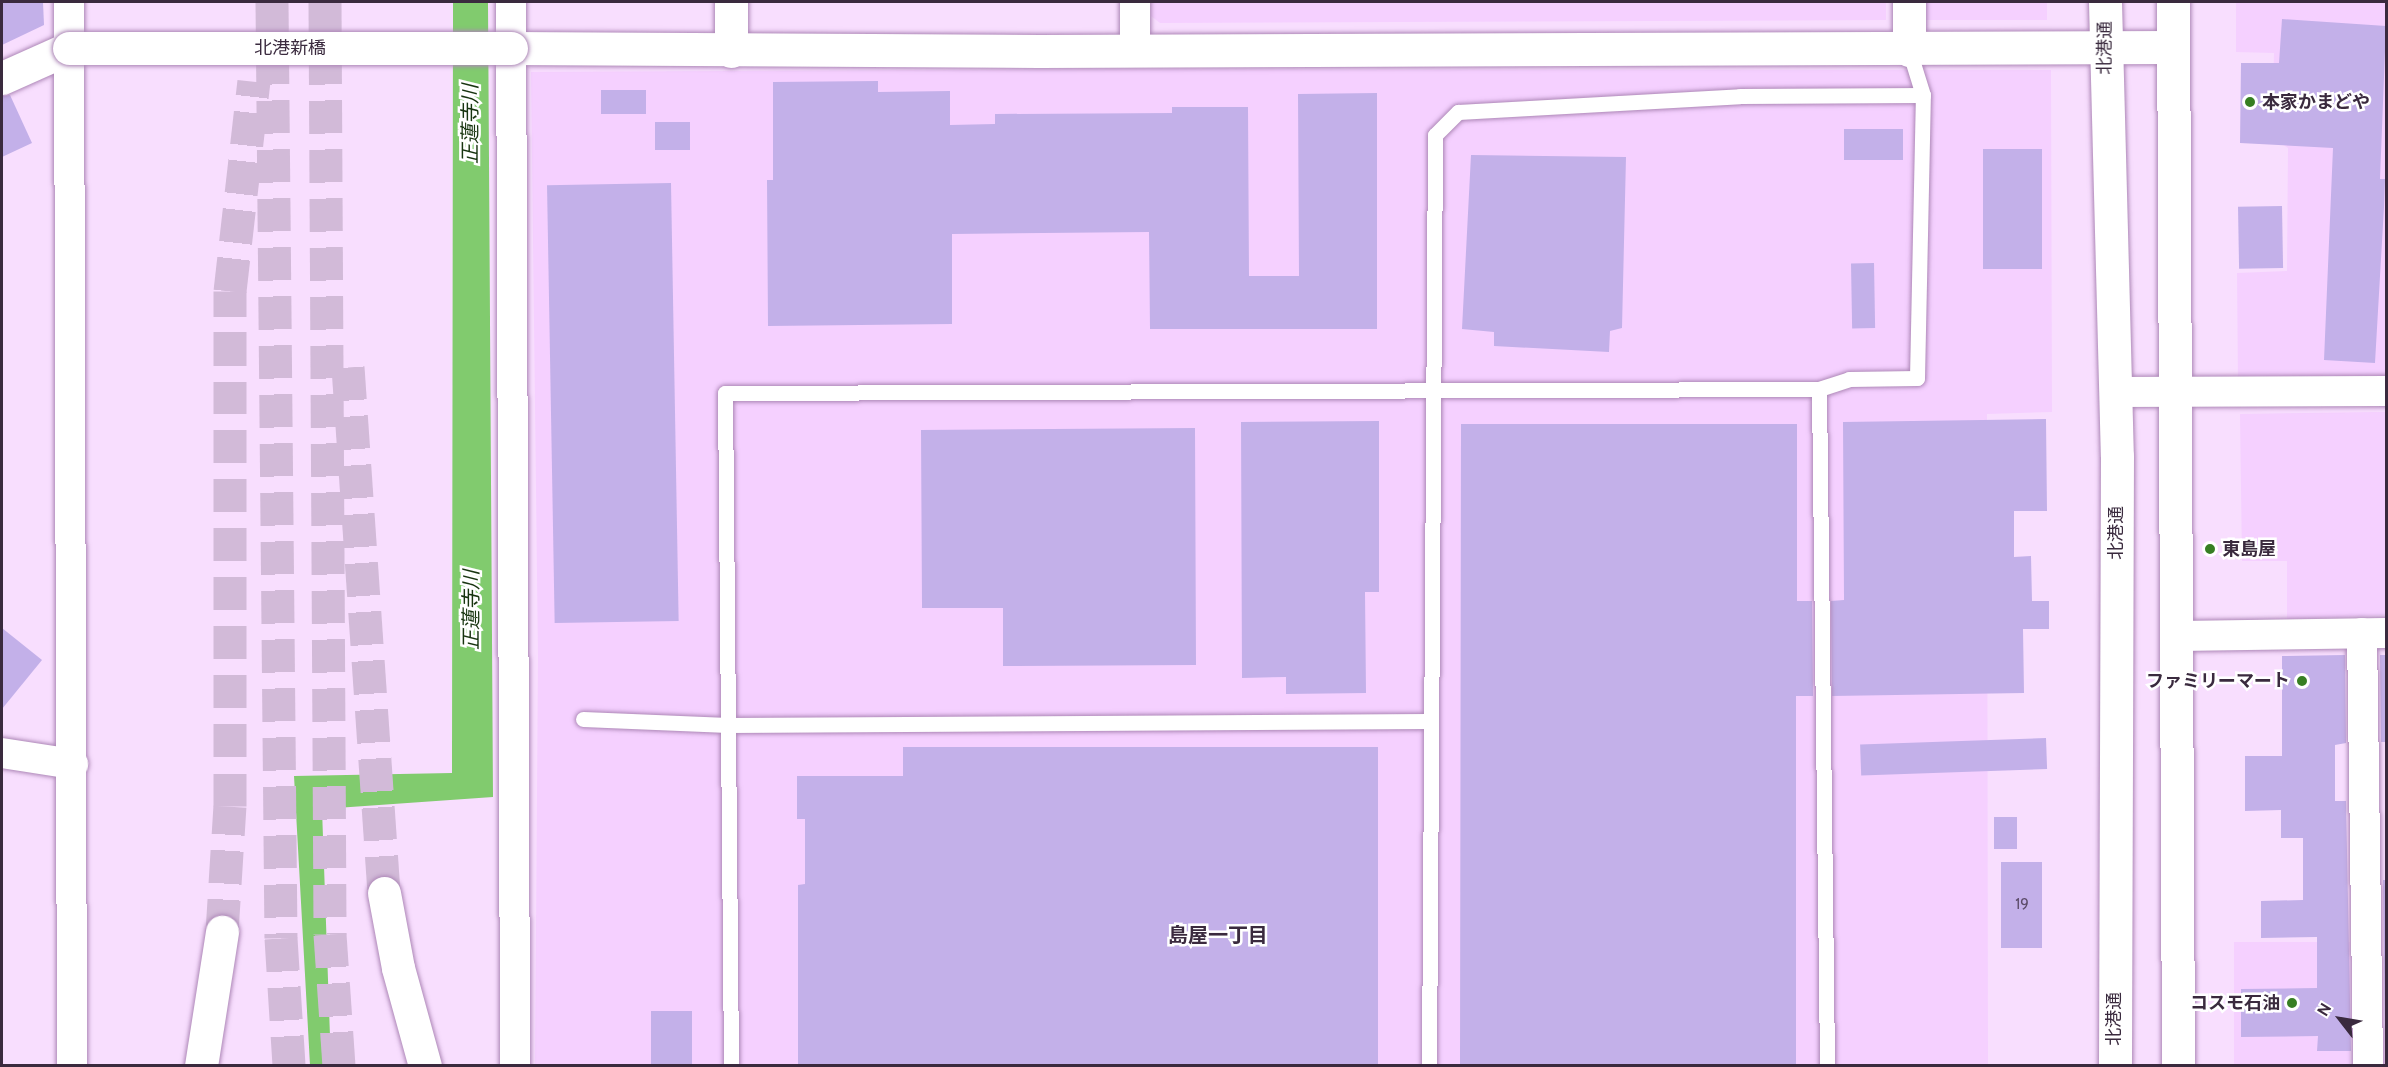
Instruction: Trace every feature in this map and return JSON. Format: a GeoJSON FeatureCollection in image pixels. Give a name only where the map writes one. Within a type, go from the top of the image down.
{"type":"FeatureCollection","features":[{"type":"Feature","properties":{"kind":"main road"},"geometry":{"type":"LineString","coordinates":[[730,51],[731,2]]}},
{"type":"Feature","properties":{"kind":"main road"},"geometry":{"type":"LineString","coordinates":[[1909,2],[1909,50]]}},
{"type":"Feature","properties":{"kind":"main road","name":"北港通"},"geometry":{"type":"LineString","coordinates":[[2105,2],[2111,347],[2116,392],[2115,1065]]}},
{"type":"Feature","properties":{"kind":"main road"},"geometry":{"type":"LineString","coordinates":[[2173,2],[2173,393],[2177,636],[2178,1065]]}},
{"type":"Feature","properties":{"kind":"main road","name":"北港新橋"},"geometry":{"type":"LineString","coordinates":[[69,48],[1135,51],[1909,50],[2173,47]]}},
{"type":"Feature","properties":{"kind":"main road"},"geometry":{"type":"LineString","coordinates":[[2,78],[69,48]]}},
{"type":"Feature","properties":{"kind":"main road"},"geometry":{"type":"LineString","coordinates":[[384,893],[398,968],[425,1065]]}},
{"type":"Feature","properties":{"kind":"main road"},"geometry":{"type":"LineString","coordinates":[[201,1065],[222,932]]}},
{"type":"Feature","properties":{"kind":"street"},"geometry":{"type":"LineString","coordinates":[[69,2],[73,764],[72,1065]]}},
{"type":"Feature","properties":{"kind":"street"},"geometry":{"type":"LineString","coordinates":[[511,2],[515,1065]]}},
{"type":"Feature","properties":{"kind":"street"},"geometry":{"type":"LineString","coordinates":[[1134,2],[1135,51]]}},
{"type":"Feature","properties":{"kind":"street"},"geometry":{"type":"LineString","coordinates":[[2116,392],[2386,391]]}},
{"type":"Feature","properties":{"kind":"street"},"geometry":{"type":"LineString","coordinates":[[2177,636],[2374,633],[2368,1065]]}},
{"type":"Feature","properties":{"kind":"street"},"geometry":{"type":"LineString","coordinates":[[2,753],[73,764]]}},
{"type":"Feature","properties":{"kind":"lane"},"geometry":{"type":"LineString","coordinates":[[731,1065],[724,393],[1819,389],[1849,379],[1917,378],[1923,95],[1909,50]]}},
{"type":"Feature","properties":{"kind":"lane"},"geometry":{"type":"LineString","coordinates":[[1429,1065],[1429,721],[1435,135],[1458,112],[1740,96],[1923,95]]}},
{"type":"Feature","properties":{"kind":"lane"},"geometry":{"type":"LineString","coordinates":[[1819,389],[1827,1065]]}},
{"type":"Feature","properties":{"kind":"lane"},"geometry":{"type":"LineString","coordinates":[[583,719],[728,725],[1429,721]]}},
{"type":"Feature","properties":{"kind":"shaded area"},"geometry":{"type":"Polygon","coordinates":[[[1151,2],[1886,2],[1886,20],[1160,23],[1151,16],[1151,2]]]}},
{"type":"Feature","properties":{"kind":"shaded area"},"geometry":{"type":"Polygon","coordinates":[[[1925,2],[2047,2],[2047,20],[1925,20],[1925,2]]]}},
{"type":"Feature","properties":{"kind":"shaded area"},"geometry":{"type":"Polygon","coordinates":[[[2236,2],[2386,2],[2386,381],[2238,383],[2237,273],[2287,271],[2288,148],[2272,137],[2274,53],[2236,52],[2236,2]]]}},
{"type":"Feature","properties":{"kind":"shaded area"},"geometry":{"type":"Polygon","coordinates":[[[1132,69],[2051,70],[2052,412],[1987,414],[1988,1065],[535,1065],[538,657],[531,72],[1132,69]]]}},
{"type":"Feature","properties":{"kind":"shaded area"},"geometry":{"type":"Polygon","coordinates":[[[2386,412],[2386,615],[2287,619],[2287,561],[2242,561],[2240,414],[2386,412]]]}},
{"type":"Feature","properties":{"kind":"shaded area","name":"コスモ石油"},"geometry":{"type":"Polygon","coordinates":[[[2234,942],[2350,942],[2350,1064],[2234,1064],[2234,942]]]}},
{"type":"Feature","properties":{"kind":"water","name":"正蓮寺川"},"geometry":{"type":"Polygon","coordinates":[[[453,2],[488,2],[493,797],[322,809],[331,1065],[310,1065],[294,776],[452,773],[453,2]]]}},
{"type":"Feature","properties":{"kind":"building"},"geometry":{"type":"Polygon","coordinates":[[[2,2],[43,2],[44,25],[2,45],[2,2]]]}},
{"type":"Feature","properties":{"kind":"building"},"geometry":{"type":"Polygon","coordinates":[[[2282,19],[2386,26],[2380,179],[2385,179],[2375,363],[2324,360],[2333,148],[2240,143],[2241,63],[2279,63],[2282,19]]]}},
{"type":"Feature","properties":{"kind":"building"},"geometry":{"type":"Polygon","coordinates":[[[878,81],[878,92],[950,91],[950,125],[995,124],[995,114],[1172,113],[1172,107],[1248,107],[1249,276],[1299,276],[1298,94],[1377,93],[1377,329],[1150,329],[1149,232],[952,234],[952,324],[768,326],[767,180],[773,180],[773,82],[878,81]]]}},
{"type":"Feature","properties":{"kind":"building"},"geometry":{"type":"Polygon","coordinates":[[[601,90],[646,90],[646,114],[601,114],[601,90]]]}},
{"type":"Feature","properties":{"kind":"building"},"geometry":{"type":"Polygon","coordinates":[[[10,95],[32,143],[2,157],[2,96],[10,95]]]}},
{"type":"Feature","properties":{"kind":"building"},"geometry":{"type":"Polygon","coordinates":[[[655,122],[690,122],[690,150],[655,150],[655,122]]]}},
{"type":"Feature","properties":{"kind":"building"},"geometry":{"type":"Polygon","coordinates":[[[1844,129],[1903,129],[1903,160],[1844,160],[1844,129]]]}},
{"type":"Feature","properties":{"kind":"building"},"geometry":{"type":"Polygon","coordinates":[[[1983,149],[2042,149],[2042,269],[1983,269],[1983,149]]]}},
{"type":"Feature","properties":{"kind":"building"},"geometry":{"type":"Polygon","coordinates":[[[1471,155],[1626,157],[1622,328],[1610,331],[1609,352],[1494,346],[1494,332],[1462,329],[1471,155]]]}},
{"type":"Feature","properties":{"kind":"building"},"geometry":{"type":"Polygon","coordinates":[[[671,183],[679,621],[555,623],[547,185],[671,183]]]}},
{"type":"Feature","properties":{"kind":"building"},"geometry":{"type":"Polygon","coordinates":[[[2282,206],[2283,268],[2239,269],[2238,207],[2282,206]]]}},
{"type":"Feature","properties":{"kind":"building"},"geometry":{"type":"Polygon","coordinates":[[[1851,263],[1874,263],[1875,328],[1852,328],[1851,263]]]}},
{"type":"Feature","properties":{"kind":"building"},"geometry":{"type":"Polygon","coordinates":[[[2046,419],[2047,511],[2014,511],[2014,557],[2031,556],[2032,601],[2049,601],[2049,629],[2023,629],[2024,693],[1832,696],[1831,601],[1844,600],[1843,422],[2046,419]]]}},
{"type":"Feature","properties":{"kind":"building"},"geometry":{"type":"Polygon","coordinates":[[[1379,421],[1379,592],[1365,592],[1366,693],[1286,694],[1286,677],[1242,678],[1241,422],[1379,421]]]}},
{"type":"Feature","properties":{"kind":"building"},"geometry":{"type":"Polygon","coordinates":[[[1461,424],[1797,424],[1797,601],[1812,601],[1813,696],[1796,696],[1796,1065],[1460,1065],[1461,424]]]}},
{"type":"Feature","properties":{"kind":"building"},"geometry":{"type":"Polygon","coordinates":[[[1195,428],[1196,665],[1003,666],[1003,608],[922,608],[921,430],[1195,428]]]}},
{"type":"Feature","properties":{"kind":"building"},"geometry":{"type":"Polygon","coordinates":[[[2,628],[42,660],[2,709],[2,628]]]}},
{"type":"Feature","properties":{"kind":"building"},"geometry":{"type":"Polygon","coordinates":[[[2345,655],[2346,743],[2335,745],[2335,801],[2346,801],[2351,1051],[2317,1051],[2318,1036],[2241,1037],[2241,989],[2317,988],[2317,937],[2261,938],[2261,901],[2303,900],[2303,838],[2281,838],[2281,810],[2245,811],[2245,756],[2282,756],[2282,656],[2345,655]]]}},
{"type":"Feature","properties":{"kind":"building"},"geometry":{"type":"Polygon","coordinates":[[[2380,655],[2386,655],[2386,742],[2381,742],[2380,655]]]}},
{"type":"Feature","properties":{"kind":"building"},"geometry":{"type":"Polygon","coordinates":[[[2046,738],[2047,769],[1861,775],[1860,744],[2046,738]]]}},
{"type":"Feature","properties":{"kind":"building"},"geometry":{"type":"Polygon","coordinates":[[[903,747],[1378,747],[1378,1065],[798,1065],[798,885],[805,884],[805,819],[797,819],[797,776],[903,776],[903,747]]]}},
{"type":"Feature","properties":{"kind":"building"},"geometry":{"type":"Polygon","coordinates":[[[1994,817],[2017,817],[2017,849],[1994,849],[1994,817]]]}},
{"type":"Feature","properties":{"kind":"building"},"geometry":{"type":"Polygon","coordinates":[[[2001,862],[2042,862],[2042,948],[2001,948],[2001,862]]]}},
{"type":"Feature","properties":{"kind":"building"},"geometry":{"type":"Polygon","coordinates":[[[2383,880],[2386,880],[2386,1051],[2385,1051],[2383,880]]]}},
{"type":"Feature","properties":{"kind":"building"},"geometry":{"type":"Polygon","coordinates":[[[651,1011],[692,1011],[692,1065],[651,1065],[651,1011]]]}},
{"type":"Feature","properties":{"kind":"tunnel"},"geometry":{"type":"LineString","coordinates":[[272,2],[281,938],[289,1066]]}},
{"type":"Feature","properties":{"kind":"tunnel"},"geometry":{"type":"LineString","coordinates":[[325,2],[330,934],[339,1066]]}},
{"type":"Feature","properties":{"kind":"tunnel"},"geometry":{"type":"LineString","coordinates":[[222,932],[230,806],[230,291],[254,81]]}},
{"type":"Feature","properties":{"kind":"tunnel"},"geometry":{"type":"LineString","coordinates":[[348,367],[384,893]]}},
{"type":"Feature","properties":{"kind":"place","name":"本家かまどや"},"geometry":{"type":"Point","coordinates":[2250,102]}},
{"type":"Feature","properties":{"kind":"place","name":"東島屋"},"geometry":{"type":"Point","coordinates":[2210,549]}},
{"type":"Feature","properties":{"kind":"place","name":"ファミリーマート"},"geometry":{"type":"Point","coordinates":[2302,681]}},
{"type":"Feature","properties":{"kind":"place","name":"コスモ石油"},"geometry":{"type":"Point","coordinates":[2292,1003]}},
{"type":"Feature","properties":{"kind":"district","name":"島屋一丁目"},"geometry":{"type":"Point","coordinates":[1218,935]}}]}
